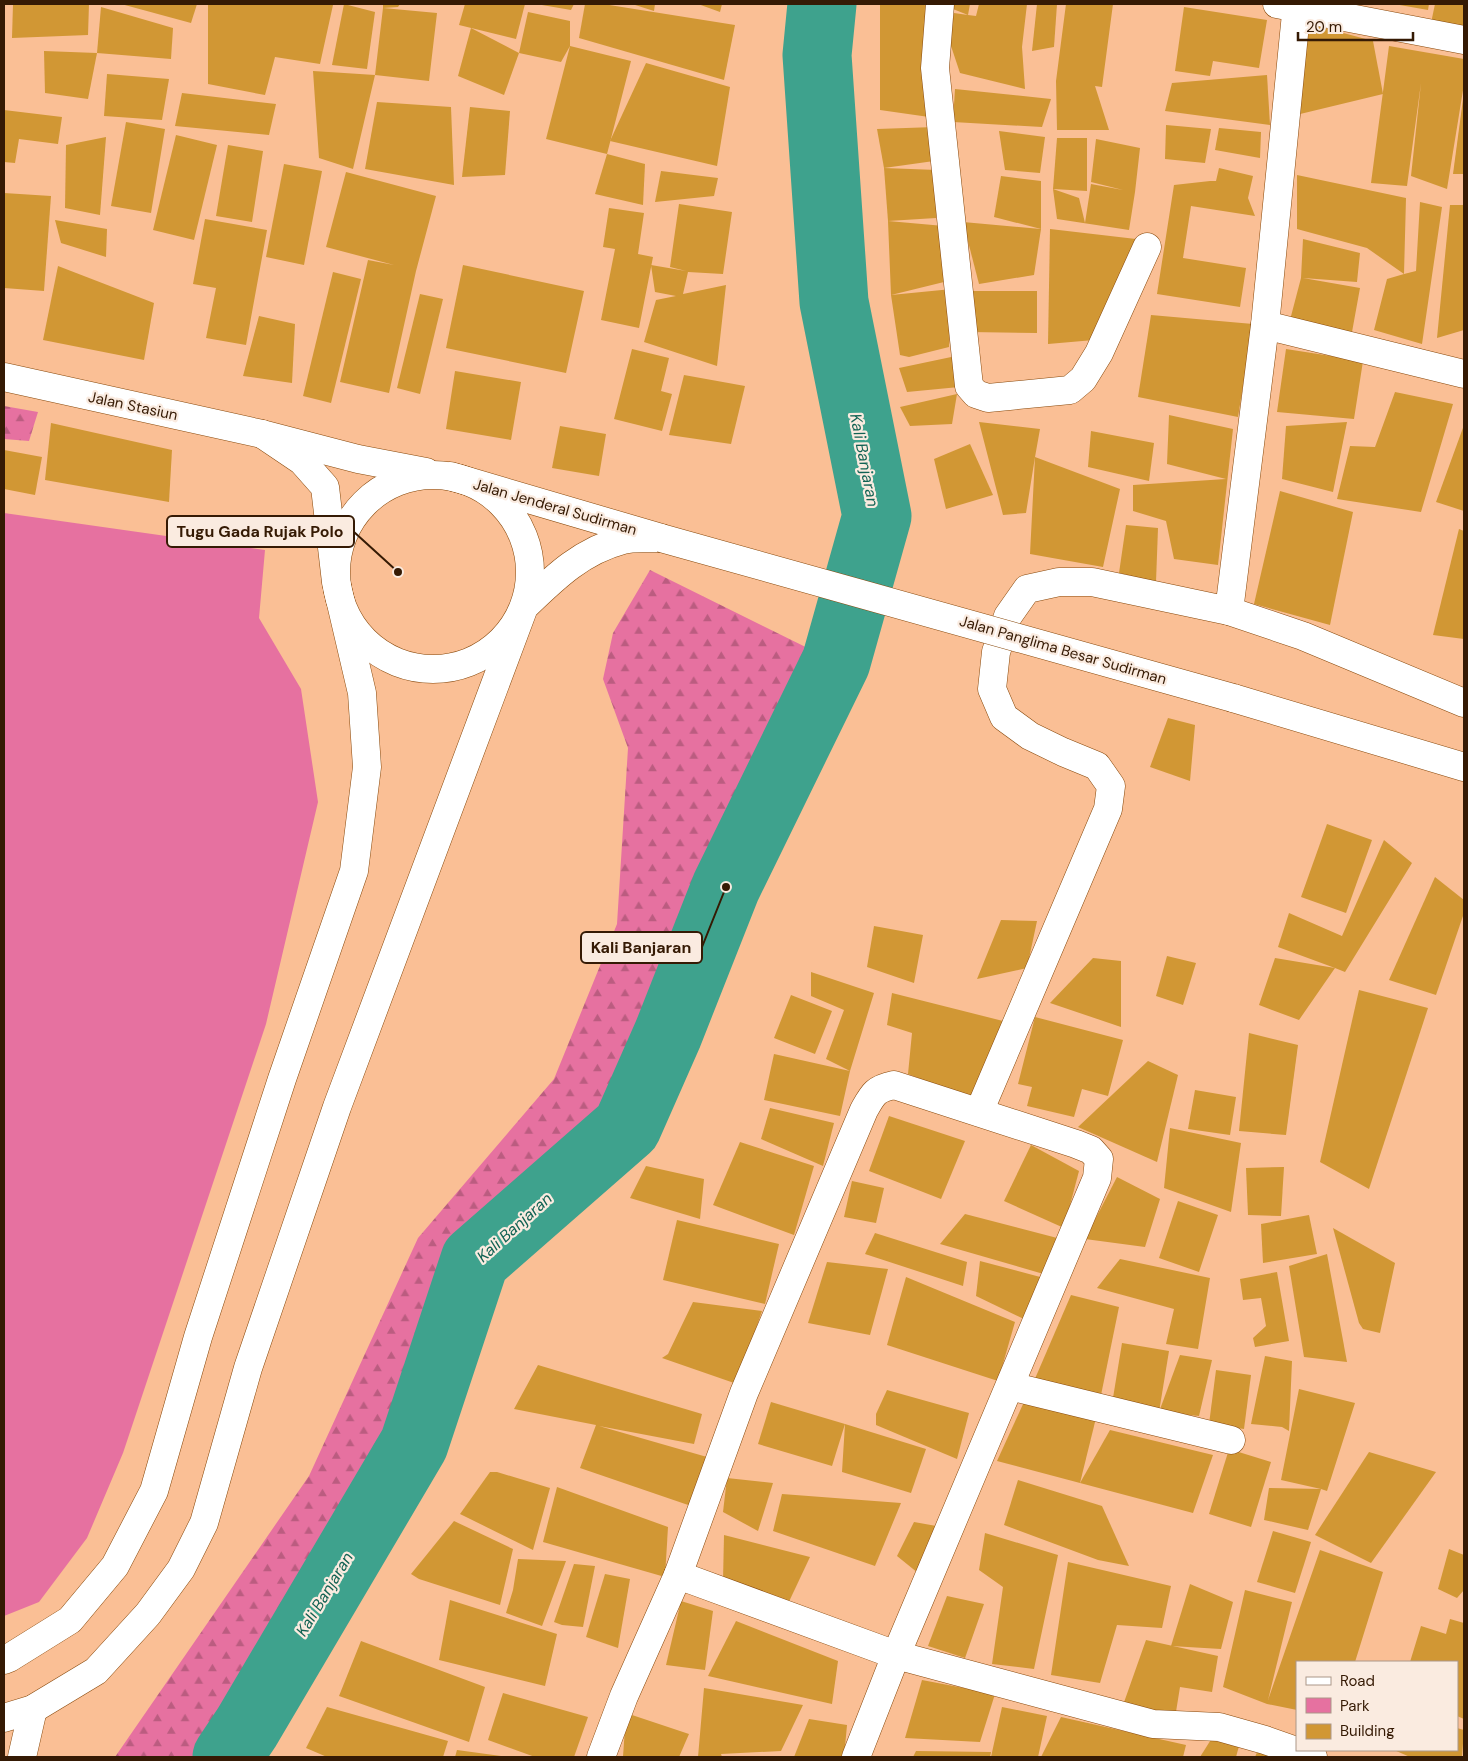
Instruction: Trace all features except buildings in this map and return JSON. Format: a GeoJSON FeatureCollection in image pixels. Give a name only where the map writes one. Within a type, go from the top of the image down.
{"type":"FeatureCollection","features":[{"type":"Feature","properties":{"kind":"street"},"geometry":{"type":"LineString","coordinates":[[940,4],[935,68],[969,386],[976,394],[988,398],[1070,390],[1083,379],[1099,353],[1147,247]]}},
{"type":"Feature","properties":{"kind":"street"},"geometry":{"type":"LineString","coordinates":[[1229,611],[1265,325],[1290,5],[1464,40]]}},
{"type":"Feature","properties":{"kind":"street"},"geometry":{"type":"LineString","coordinates":[[1265,325],[1464,374]]}},
{"type":"Feature","properties":{"kind":"street","name":"Jalan Stasiun"},"geometry":{"type":"LineString","coordinates":[[4,377],[262,434],[349,457],[450,476]]}},
{"type":"Feature","properties":{"kind":"street","name":"Jalan Stasiun"},"geometry":{"type":"LineString","coordinates":[[262,434],[302,461],[325,487],[336,582]]}},
{"type":"Feature","properties":{"kind":"street"},"geometry":{"type":"LineString","coordinates":[[4,1660],[70,1620],[115,1566],[154,1491],[198,1337],[282,1079],[354,871],[367,767],[362,693],[336,582],[336,556],[344,532],[357,510],[376,493],[399,480],[424,475],[450,476],[478,485],[501,502],[518,524],[528,551],[530,580],[524,607],[337,1107],[248,1368],[204,1523],[181,1569],[148,1614],[96,1671],[33,1709],[4,1718]]}},
{"type":"Feature","properties":{"kind":"street","name":"Jalan Jenderal Sudirman"},"geometry":{"type":"LineString","coordinates":[[450,476],[661,538]]}},
{"type":"Feature","properties":{"kind":"street"},"geometry":{"type":"LineString","coordinates":[[336,582],[344,613],[363,640],[389,659],[420,668],[452,667],[482,656],[508,635],[524,607],[559,573],[590,552],[624,540],[661,538]]}},
{"type":"Feature","properties":{"kind":"street","name":"Jalan Panglima Besar Sudirman"},"geometry":{"type":"LineString","coordinates":[[661,538],[1234,698],[1464,768]]}},
{"type":"Feature","properties":{"kind":"street"},"geometry":{"type":"LineString","coordinates":[[979,1112],[1108,809],[1111,786],[1097,766],[1030,736],[1004,717],[992,689],[996,652],[1008,616],[1027,589],[1059,582],[1092,582],[1229,611],[1302,636],[1464,703]]}},
{"type":"Feature","properties":{"kind":"street"},"geometry":{"type":"LineString","coordinates":[[601,1757],[624,1696],[678,1575],[744,1394],[864,1110],[872,1095],[880,1088],[894,1085],[1076,1144],[1091,1150],[1099,1159],[1097,1178],[896,1655],[856,1757]]}},
{"type":"Feature","properties":{"kind":"street"},"geometry":{"type":"LineString","coordinates":[[1010,1386],[1231,1440]]}},
{"type":"Feature","properties":{"kind":"street"},"geometry":{"type":"LineString","coordinates":[[678,1575],[896,1655],[1153,1724],[1219,1727],[1296,1751]]}},
{"type":"Feature","properties":{"kind":"street"},"geometry":{"type":"LineString","coordinates":[[22,1757],[33,1709]]}},
{"type":"Feature","properties":{"kind":"street"},"geometry":{"type":"LineString","coordinates":[[1296,1751],[1313,1757]]}},
{"type":"Feature","properties":{"kind":"green space"},"geometry":{"type":"Polygon","coordinates":[[[4,406],[38,412],[29,441],[4,439],[4,406]]]}},
{"type":"Feature","properties":{"kind":"green space"},"geometry":{"type":"Polygon","coordinates":[[[4,513],[265,550],[259,618],[301,689],[318,802],[266,1024],[123,1453],[87,1538],[39,1602],[4,1616],[4,513]]]}},
{"type":"Feature","properties":{"kind":"green space"},"geometry":{"type":"Polygon","coordinates":[[[650,570],[836,662],[726,887],[668,1034],[627,1127],[475,1260],[414,1444],[247,1727],[227,1757],[115,1757],[309,1476],[418,1238],[554,1079],[617,924],[628,748],[603,679],[613,633],[650,570]]]}},
{"type":"Feature","properties":{"kind":"waterway","name":"Kali Banjaran"},"geometry":{"type":"LineString","coordinates":[[227,1757],[247,1727],[414,1444],[475,1260],[627,1127],[668,1034],[726,887],[836,662],[877,516],[834,302],[817,55],[822,4]]}},
{"type":"Feature","properties":{"kind":"place","name":"Tugu Gada Rujak Polo"},"geometry":{"type":"Point","coordinates":[398,572]}},
{"type":"Feature","properties":{"kind":"place","name":"Kali Banjaran"},"geometry":{"type":"Point","coordinates":[726,887]}}]}
